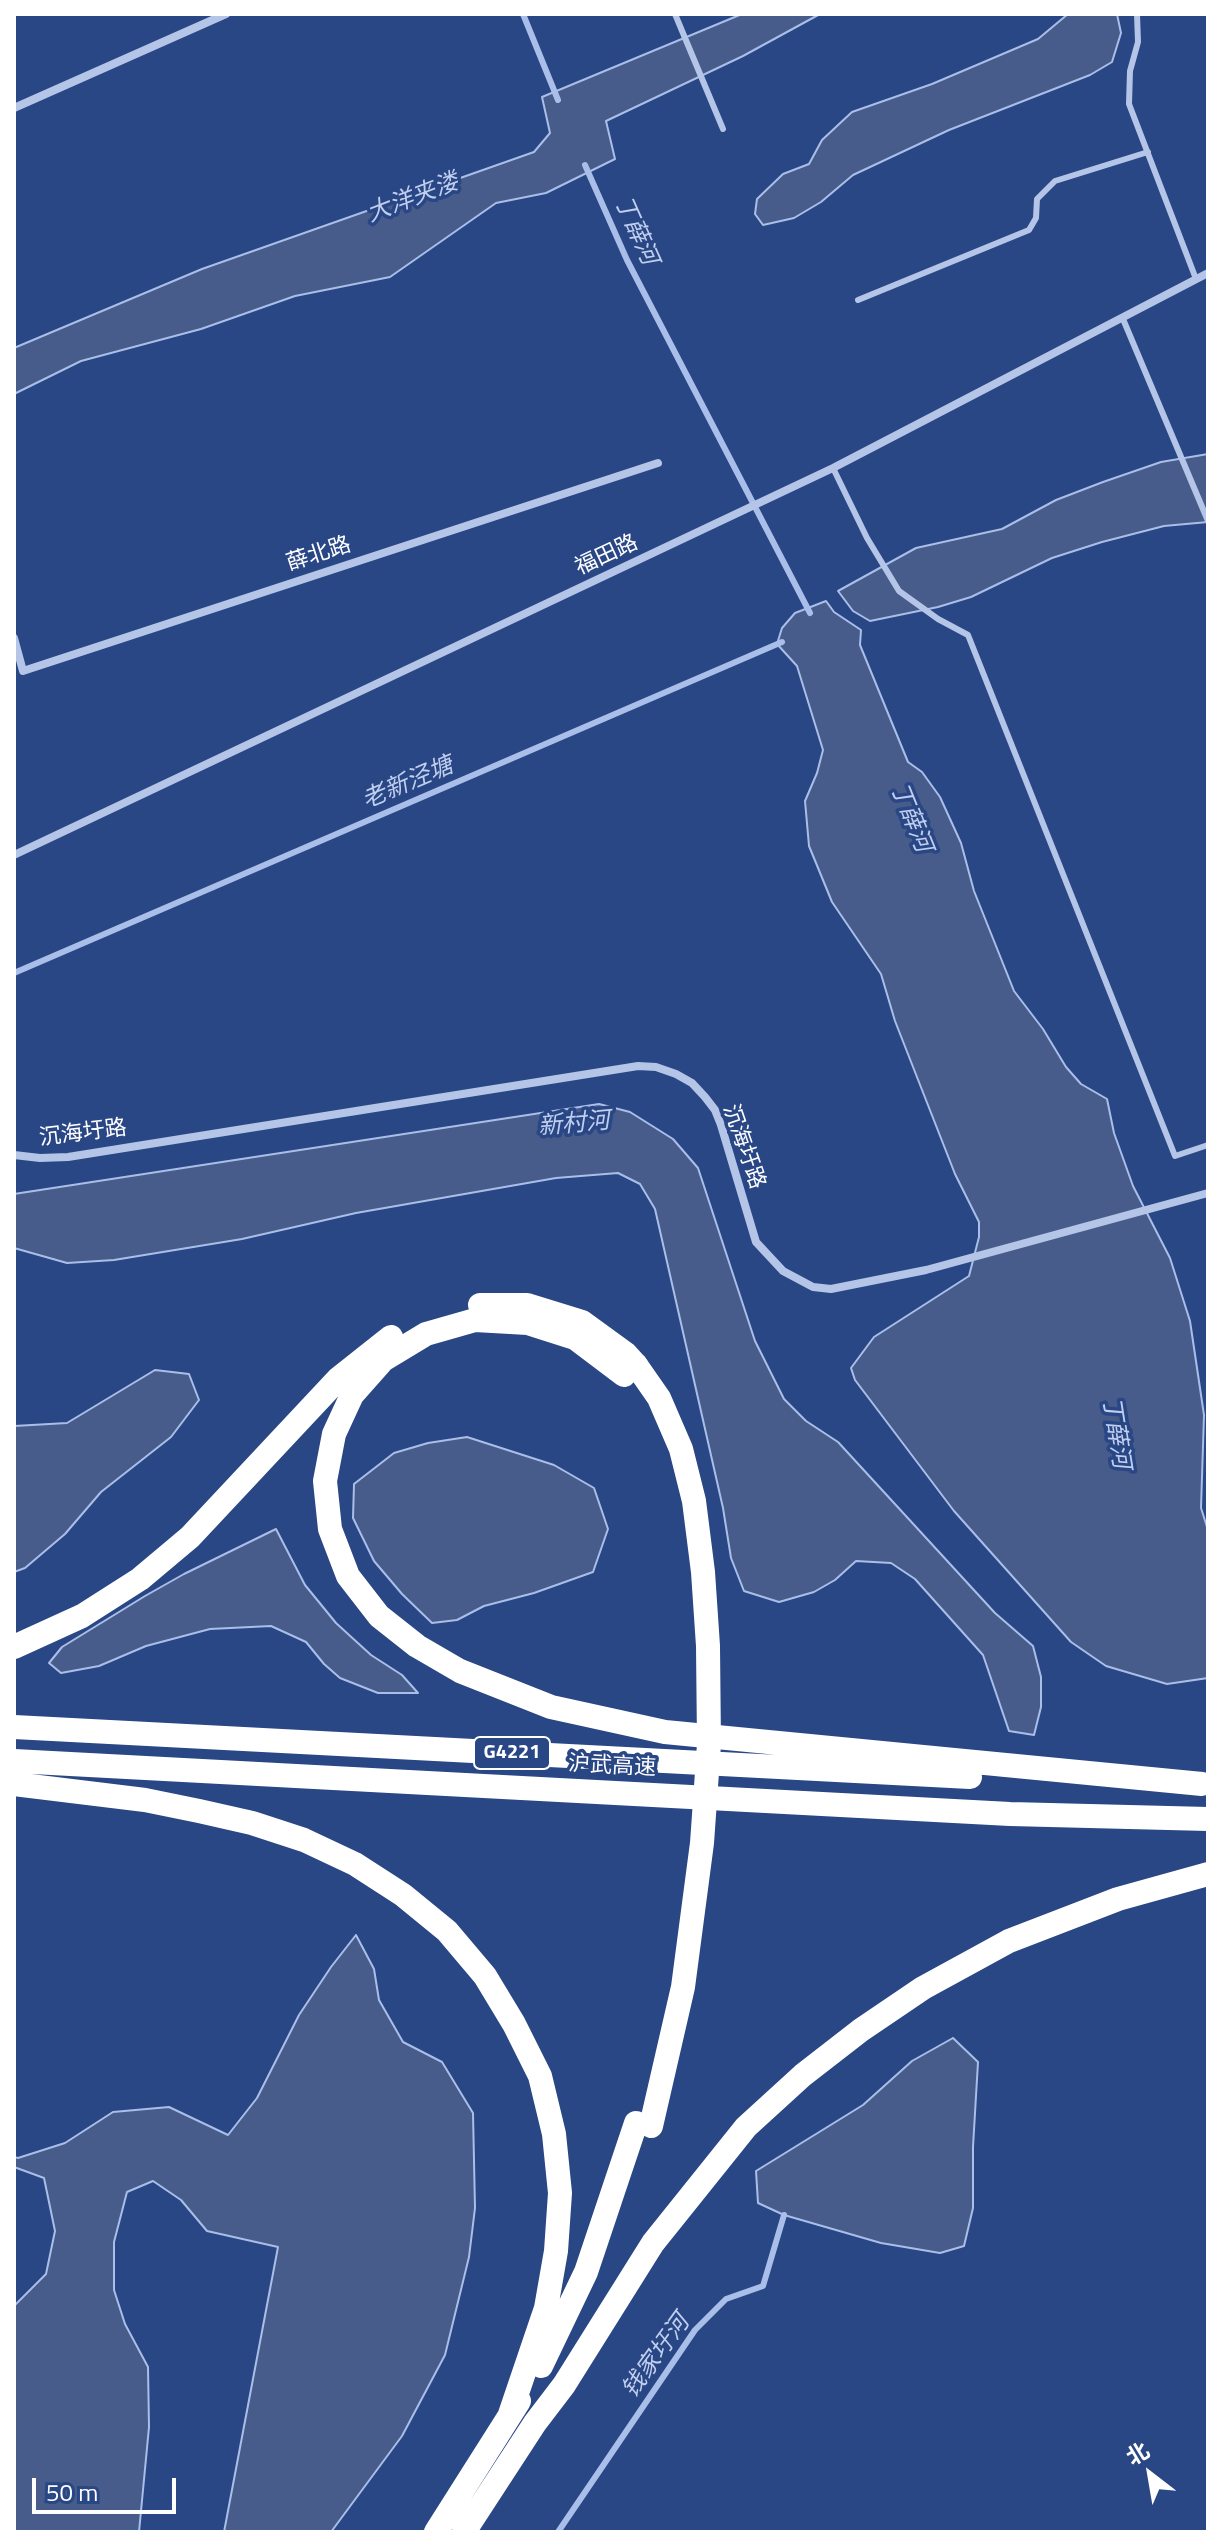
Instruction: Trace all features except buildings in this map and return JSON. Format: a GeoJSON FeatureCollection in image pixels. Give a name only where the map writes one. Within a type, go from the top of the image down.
{"type":"FeatureCollection","features":[{"type":"Feature","properties":{"kind":"highway"},"geometry":{"type":"LineString","coordinates":[[14,1647],[82,1616],[140,1579],[190,1537],[338,1379],[373,1348],[419,1319],[471,1305],[527,1305],[582,1322],[626,1354],[630,1370],[667,1452],[679,1504],[693,1645],[693,1744],[687,1842],[668,1986],[644,2124],[599,2275],[535,2423]]}},
{"type":"Feature","properties":{"kind":"highway"},"geometry":{"type":"LineString","coordinates":[[630,1370],[575,1338],[528,1323],[475,1320],[426,1334],[383,1360],[352,1395],[334,1434],[325,1481],[330,1529],[348,1576],[379,1616],[417,1646],[460,1671],[551,1707],[665,1732],[1205,1784]]}},
{"type":"Feature","properties":{"kind":"highway","name":"沪武高速"},"geometry":{"type":"LineString","coordinates":[[14,1727],[1011,1779],[1205,1784]]}},
{"type":"Feature","properties":{"kind":"highway","name":"沪武高速"},"geometry":{"type":"LineString","coordinates":[[14,1761],[1010,1814],[1208,1819]]}},
{"type":"Feature","properties":{"kind":"highway"},"geometry":{"type":"LineString","coordinates":[[14,1784],[145,1800],[252,1823],[304,1840],[355,1864],[403,1895],[447,1931],[485,1976],[540,2076],[554,2134],[560,2193],[556,2251],[546,2308],[510,2414]]}},
{"type":"Feature","properties":{"kind":"highway"},"geometry":{"type":"LineString","coordinates":[[464,2532],[535,2423],[564,2385],[653,2243],[746,2127],[803,2075],[923,1988],[1009,1941],[1118,1899],[1208,1874]]}},
{"type":"Feature","properties":{"kind":"highway"},"geometry":{"type":"LineString","coordinates":[[436,2532],[539,2370],[586,2272],[644,2124]]}},
{"type":"Feature","properties":{"kind":"street"},"geometry":{"type":"LineString","coordinates":[[14,108],[226,14]]}},
{"type":"Feature","properties":{"kind":"street","name":"福田路"},"geometry":{"type":"LineString","coordinates":[[14,855],[833,468],[1208,273]]}},
{"type":"Feature","properties":{"kind":"street","name":"薛北路"},"geometry":{"type":"LineString","coordinates":[[14,638],[23,671],[658,463]]}},
{"type":"Feature","properties":{"kind":"street","name":"沉海圩路"},"geometry":{"type":"LineString","coordinates":[[14,1155],[68,1157],[638,1066],[656,1067],[692,1083],[715,1110],[756,1242],[783,1271],[813,1287],[831,1289],[926,1270],[1208,1193]]}},
{"type":"Feature","properties":{"kind":"lane"},"geometry":{"type":"LineString","coordinates":[[675,14],[723,129]]}},
{"type":"Feature","properties":{"kind":"lane"},"geometry":{"type":"LineString","coordinates":[[1137,14],[1138,42],[1130,71],[1129,104],[1196,279]]}},
{"type":"Feature","properties":{"kind":"lane"},"geometry":{"type":"LineString","coordinates":[[858,300],[1029,230],[1036,218],[1037,199],[1055,181],[1148,152]]}},
{"type":"Feature","properties":{"kind":"lane"},"geometry":{"type":"LineString","coordinates":[[1123,319],[1208,521]]}},
{"type":"Feature","properties":{"kind":"lane"},"geometry":{"type":"LineString","coordinates":[[833,468],[867,538],[899,591],[938,619],[968,635],[1175,1156],[1208,1145]]}},
{"type":"Feature","properties":{"kind":"water","name":"大洋夹溇"},"geometry":{"type":"Polygon","coordinates":[[[742,14],[820,14],[743,56],[606,121],[615,159],[546,193],[496,203],[390,277],[295,296],[201,329],[81,361],[14,394],[14,348],[202,269],[534,152],[550,133],[542,97],[742,14]]]}},
{"type":"Feature","properties":{"kind":"water"},"geometry":{"type":"Polygon","coordinates":[[[1068,14],[1117,14],[1121,33],[1112,62],[1090,75],[949,130],[853,175],[821,202],[794,218],[763,225],[755,214],[757,199],[783,174],[809,164],[822,140],[852,112],[932,84],[1038,39],[1068,14]]]}},
{"type":"Feature","properties":{"kind":"water"},"geometry":{"type":"Polygon","coordinates":[[[1208,454],[1208,522],[1164,526],[1102,542],[1052,558],[971,597],[870,621],[853,611],[838,591],[916,548],[1002,529],[1056,500],[1103,482],[1161,462],[1208,454]]]}},
{"type":"Feature","properties":{"kind":"water"},"geometry":{"type":"Polygon","coordinates":[[[826,601],[834,612],[861,630],[860,645],[908,762],[922,772],[940,797],[961,843],[974,891],[1014,991],[1043,1029],[1066,1067],[1081,1084],[1107,1099],[1114,1133],[1133,1186],[1170,1258],[1190,1321],[1204,1415],[1201,1508],[1208,1530],[1208,1678],[1167,1684],[1106,1666],[1071,1642],[954,1511],[855,1380],[851,1368],[874,1337],[969,1276],[979,1237],[979,1222],[955,1174],[895,1021],[881,974],[832,902],[809,846],[805,801],[823,750],[797,666],[777,644],[782,628],[795,613],[826,601]]]}},
{"type":"Feature","properties":{"kind":"water","name":"新村河"},"geometry":{"type":"Polygon","coordinates":[[[599,1104],[630,1112],[673,1139],[698,1168],[755,1341],[784,1399],[806,1421],[838,1442],[995,1613],[1033,1646],[1041,1677],[1041,1707],[1034,1735],[1009,1731],[983,1655],[915,1579],[891,1563],[856,1561],[835,1580],[814,1592],[779,1602],[744,1591],[731,1558],[723,1508],[655,1209],[640,1184],[618,1173],[556,1178],[356,1213],[242,1239],[114,1260],[67,1263],[14,1248],[14,1194],[599,1104]]]}},
{"type":"Feature","properties":{"kind":"water"},"geometry":{"type":"Polygon","coordinates":[[[155,1370],[189,1374],[199,1400],[171,1437],[101,1492],[65,1534],[25,1568],[14,1572],[14,1426],[67,1423],[155,1370]]]}},
{"type":"Feature","properties":{"kind":"water"},"geometry":{"type":"Polygon","coordinates":[[[467,1437],[554,1465],[594,1488],[608,1529],[593,1572],[534,1593],[484,1606],[457,1620],[432,1623],[374,1561],[353,1518],[354,1484],[394,1453],[428,1443],[467,1437]]]}},
{"type":"Feature","properties":{"kind":"water"},"geometry":{"type":"Polygon","coordinates":[[[276,1529],[305,1585],[336,1623],[371,1655],[402,1675],[418,1693],[378,1693],[340,1678],[306,1642],[271,1626],[210,1629],[146,1646],[99,1666],[61,1673],[49,1663],[62,1647],[145,1596],[276,1529]]]}},
{"type":"Feature","properties":{"kind":"water"},"geometry":{"type":"Polygon","coordinates":[[[356,1935],[374,1969],[379,2000],[403,2042],[442,2062],[473,2113],[475,2208],[469,2257],[445,2355],[402,2436],[331,2532],[224,2532],[278,2247],[207,2231],[181,2200],[153,2181],[127,2192],[114,2242],[114,2290],[125,2324],[148,2367],[149,2427],[139,2532],[14,2532],[14,2306],[46,2274],[55,2231],[44,2178],[14,2167],[14,2157],[65,2143],[113,2112],[169,2107],[228,2135],[257,2098],[299,2015],[356,1935]]]}},
{"type":"Feature","properties":{"kind":"water"},"geometry":{"type":"Polygon","coordinates":[[[953,2038],[978,2062],[973,2208],[964,2246],[940,2253],[881,2243],[784,2215],[758,2203],[756,2171],[863,2105],[912,2061],[953,2038]]]}},
{"type":"Feature","properties":{"kind":"waterway","name":"丁薛河"},"geometry":{"type":"LineString","coordinates":[[523,14],[558,100]]}},
{"type":"Feature","properties":{"kind":"waterway","name":"丁薛河"},"geometry":{"type":"LineString","coordinates":[[585,165],[627,260],[810,613]]}},
{"type":"Feature","properties":{"kind":"waterway","name":"老新泾塘"},"geometry":{"type":"LineString","coordinates":[[14,973],[782,642]]}},
{"type":"Feature","properties":{"kind":"waterway","name":"钱家圩河"},"geometry":{"type":"LineString","coordinates":[[558,2532],[695,2330],[726,2299],[763,2286],[784,2215]]}}]}
